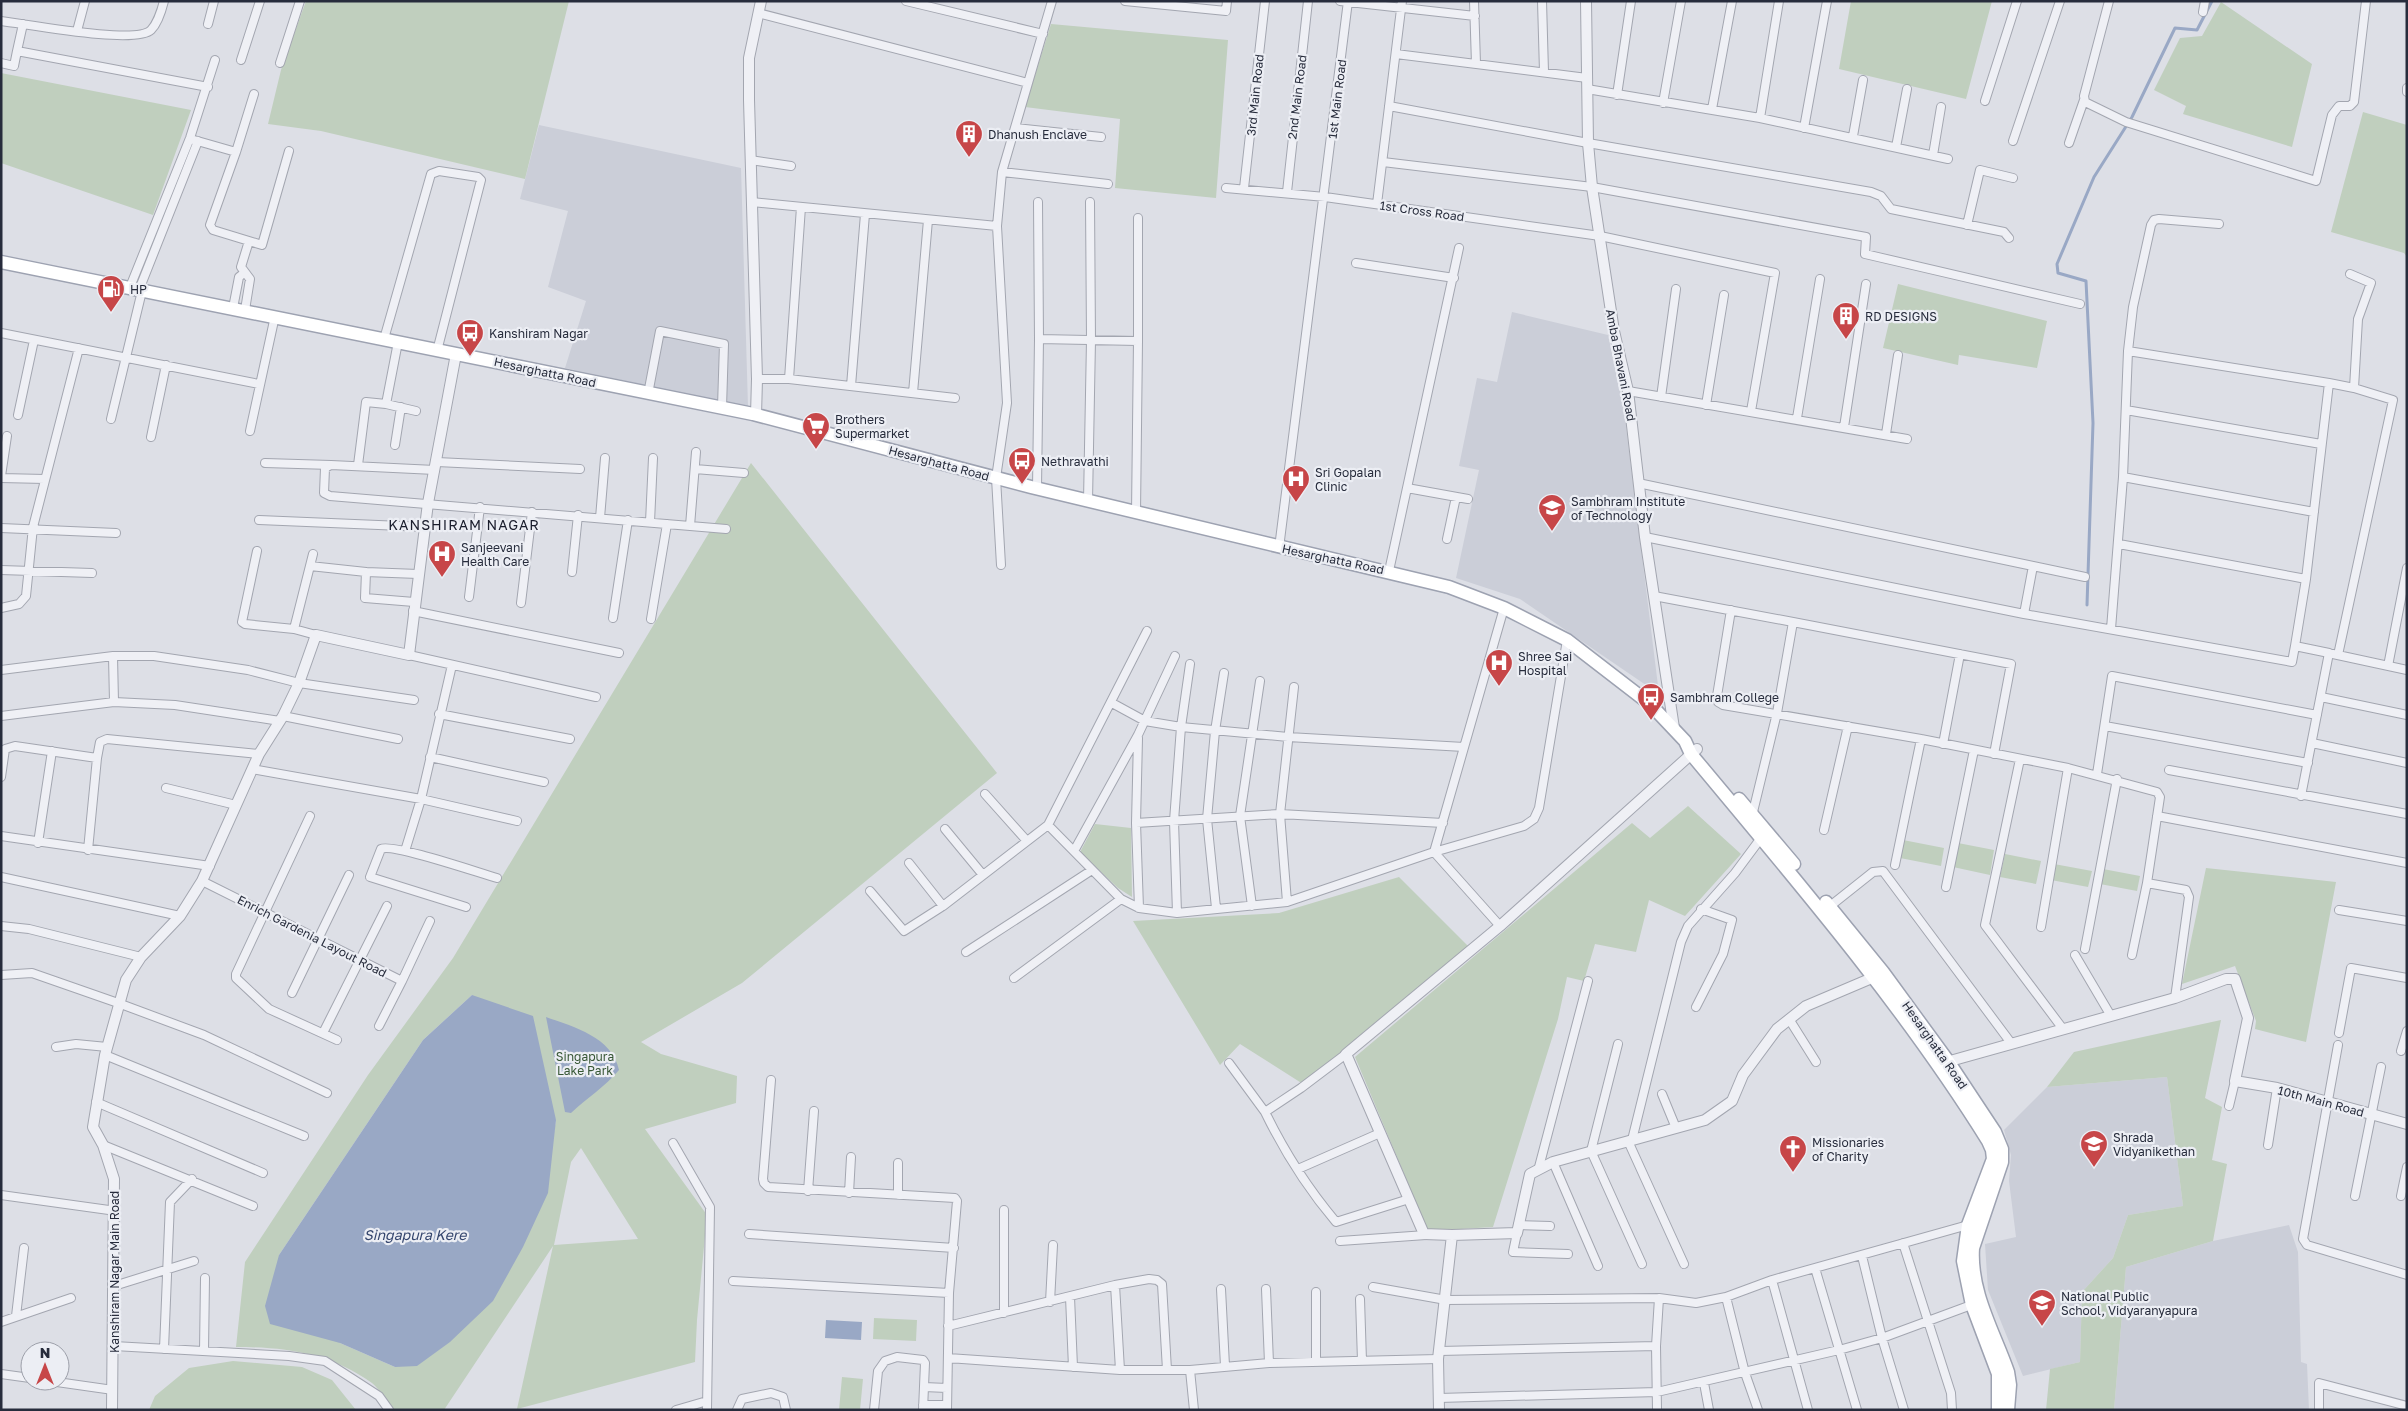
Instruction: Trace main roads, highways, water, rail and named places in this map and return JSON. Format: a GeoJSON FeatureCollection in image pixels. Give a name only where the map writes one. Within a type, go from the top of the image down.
{"type":"FeatureCollection","features":[{"type":"Feature","properties":{"kind":"main road","name":"Hesarghatta Road"},"geometry":{"type":"LineString","coordinates":[[1,262],[756,415],[1136,513],[1449,587],[1504,608],[1567,640],[1650,704],[1674,728],[1829,906],[1884,972],[1942,1063],[1975,1121],[1993,1154],[1968,1225],[1963,1261],[1998,1374],[1998,1410]]}},
{"type":"Feature","properties":{"kind":"main road","name":"Hesarghatta Road"},"geometry":{"type":"LineString","coordinates":[[1750,817],[1761,838],[1823,912],[1872,978],[1942,1063],[1995,1132],[2002,1149],[2002,1162],[1973,1248],[1974,1280],[1977,1303],[2008,1372],[2010,1385],[2008,1410]]}},
{"type":"Feature","properties":{"kind":"water","name":"Singapura Kere"},"geometry":{"type":"Polygon","coordinates":[[[472,995],[533,1016],[556,1120],[548,1193],[523,1247],[493,1301],[450,1342],[417,1366],[395,1367],[340,1343],[270,1324],[265,1306],[279,1255],[423,1040],[472,995]]]}},
{"type":"Feature","properties":{"kind":"water"},"geometry":{"type":"Polygon","coordinates":[[[546,1017],[580,1029],[600,1041],[609,1049],[619,1070],[608,1082],[571,1113],[565,1112],[546,1017]]]}},
{"type":"Feature","properties":{"kind":"water"},"geometry":{"type":"Polygon","coordinates":[[[826,1320],[862,1322],[861,1340],[825,1338],[826,1320]]]}},
{"type":"Feature","properties":{"kind":"waterway"},"geometry":{"type":"LineString","coordinates":[[2087,605],[2093,423],[2086,281],[2058,273],[2057,264],[2094,177],[2132,117],[2175,28],[2197,30],[2212,1]]}},
{"type":"Feature","properties":{"kind":"place","name":"Dhanush Enclave"},"geometry":{"type":"Point","coordinates":[969,158]}},
{"type":"Feature","properties":{"kind":"place","name":"HP"},"geometry":{"type":"Point","coordinates":[111,313]}},
{"type":"Feature","properties":{"kind":"place","name":"RD DESIGNS"},"geometry":{"type":"Point","coordinates":[1846,340]}},
{"type":"Feature","properties":{"kind":"place","name":"Kanshiram Nagar"},"geometry":{"type":"Point","coordinates":[470,357]}},
{"type":"Feature","properties":{"kind":"place","name":"Brothers Supermarket"},"geometry":{"type":"Point","coordinates":[816,450]}},
{"type":"Feature","properties":{"kind":"place","name":"Nethravathi"},"geometry":{"type":"Point","coordinates":[1022,485]}},
{"type":"Feature","properties":{"kind":"place","name":"Sri Gopalan Clinic"},"geometry":{"type":"Point","coordinates":[1296,503]}},
{"type":"Feature","properties":{"kind":"place","name":"Sambhram Institute of Technology"},"geometry":{"type":"Point","coordinates":[1552,532]}},
{"type":"Feature","properties":{"kind":"place","name":"Sanjeevani Health Care"},"geometry":{"type":"Point","coordinates":[442,578]}},
{"type":"Feature","properties":{"kind":"place","name":"Shree Sai Hospital"},"geometry":{"type":"Point","coordinates":[1499,687]}},
{"type":"Feature","properties":{"kind":"place","name":"Sambhram College"},"geometry":{"type":"Point","coordinates":[1651,721]}},
{"type":"Feature","properties":{"kind":"place","name":"Shrada Vidyanikethan"},"geometry":{"type":"Point","coordinates":[2094,1168]}},
{"type":"Feature","properties":{"kind":"place","name":"Missionaries of Charity"},"geometry":{"type":"Point","coordinates":[1793,1173]}},
{"type":"Feature","properties":{"kind":"place","name":"National Public School, Vidyaranyapura"},"geometry":{"type":"Point","coordinates":[2042,1327]}},
{"type":"Feature","properties":{"kind":"district","name":"KANSHIRAM NAGAR"},"geometry":{"type":"Point","coordinates":[464,524]}},
{"type":"Feature","properties":{"kind":"park label","name":"Singapura Lake Park"},"geometry":{"type":"Point","coordinates":[585,1063]}}]}
